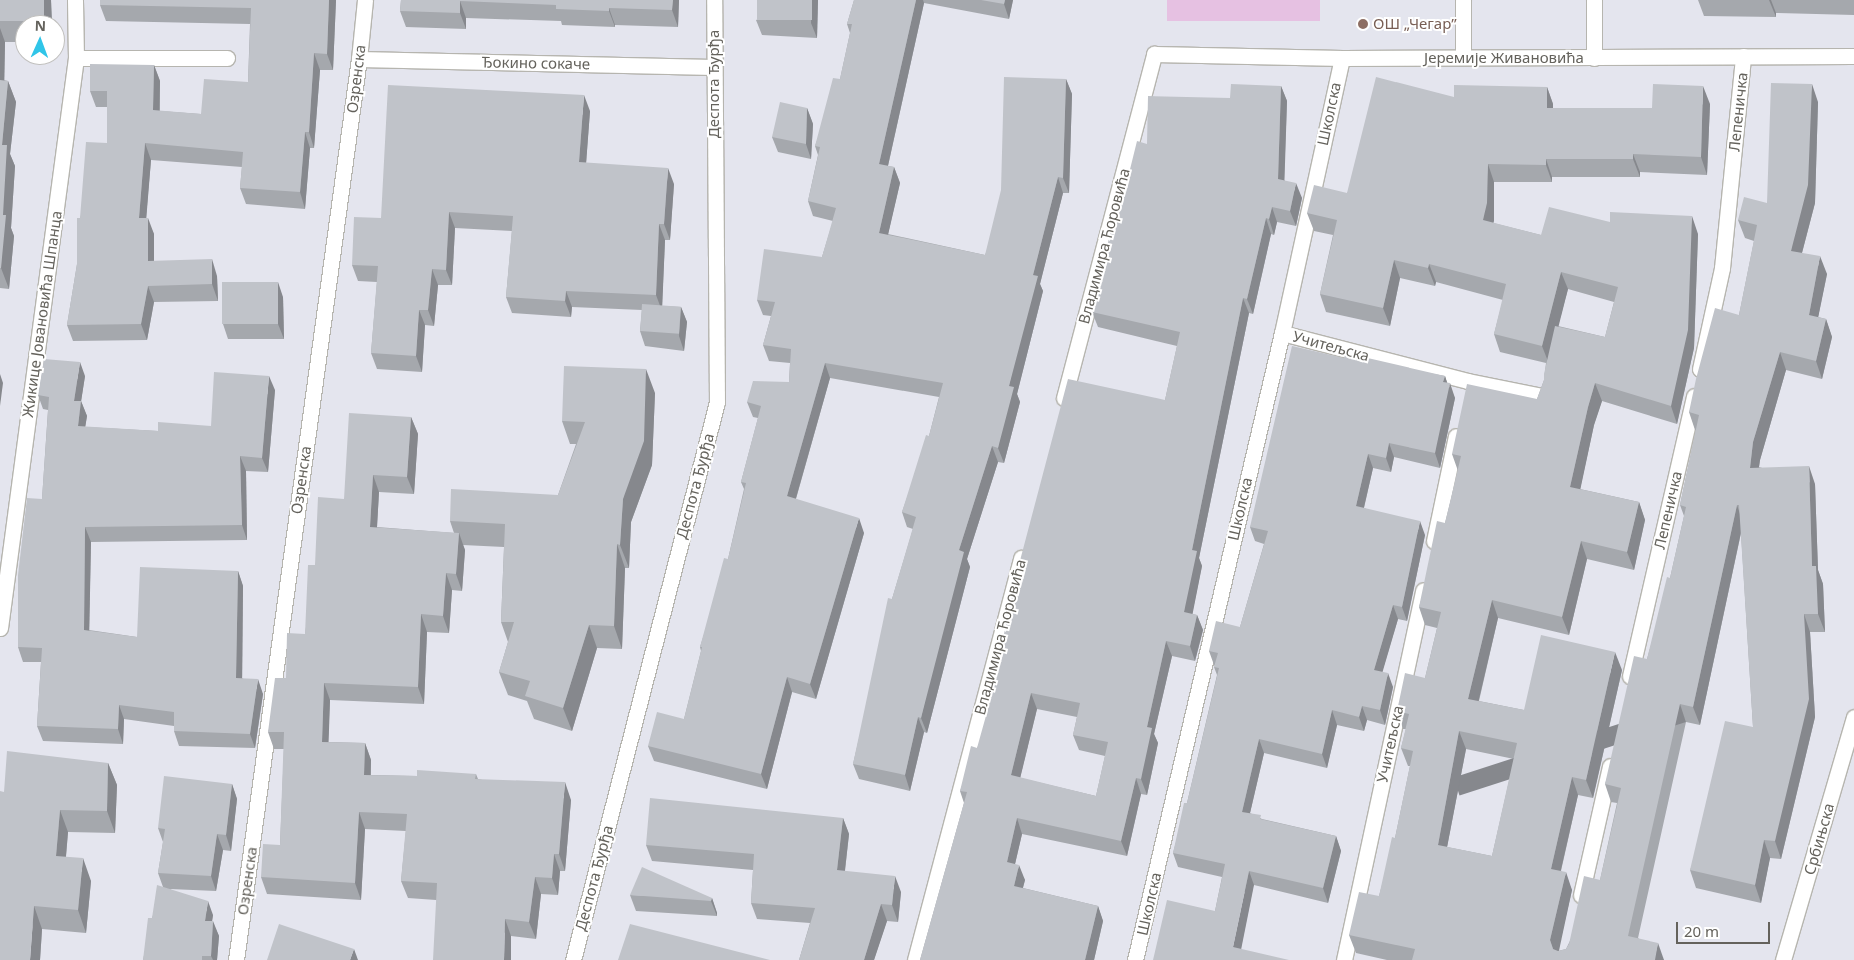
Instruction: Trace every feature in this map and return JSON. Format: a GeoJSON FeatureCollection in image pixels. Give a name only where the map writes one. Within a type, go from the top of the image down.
{"type":"FeatureCollection","features":[{"type":"Feature","properties":{"kind":"street","name":"Жикице Јовановића Шпанца"},"geometry":{"type":"LineString","coordinates":[[0,628],[76,58],[75,0]]}},
{"type":"Feature","properties":{"kind":"street","name":"Озренска"},"geometry":{"type":"LineString","coordinates":[[236,960],[359,58],[365,0]]}},
{"type":"Feature","properties":{"kind":"street","name":"Деспота Ђурђа"},"geometry":{"type":"LineString","coordinates":[[573,960],[717,402],[714,0]]}},
{"type":"Feature","properties":{"kind":"street"},"geometry":{"type":"LineString","coordinates":[[1462,57],[1463,0]]}},
{"type":"Feature","properties":{"kind":"street"},"geometry":{"type":"LineString","coordinates":[[1594,0],[1594,58]]}},
{"type":"Feature","properties":{"kind":"street","name":"Јеремије Живановића"},"geometry":{"type":"LineString","coordinates":[[1154,54],[1342,58],[1854,56]]}},
{"type":"Feature","properties":{"kind":"street","name":"Владимира Ћоровића"},"geometry":{"type":"LineString","coordinates":[[1060,410],[1154,54]]}},
{"type":"Feature","properties":{"kind":"street","name":"Лепеничка"},"geometry":{"type":"LineString","coordinates":[[1628,687],[1722,268],[1743,56]]}},
{"type":"Feature","properties":{"kind":"street"},"geometry":{"type":"LineString","coordinates":[[76,58],[227,58]]}},
{"type":"Feature","properties":{"kind":"street","name":"Ђокино сокаче"},"geometry":{"type":"LineString","coordinates":[[359,58],[713,67]]}},
{"type":"Feature","properties":{"kind":"street","name":"Школска"},"geometry":{"type":"LineString","coordinates":[[1135,960],[1282,333],[1342,58]]}},
{"type":"Feature","properties":{"kind":"street","name":"Учитељска"},"geometry":{"type":"LineString","coordinates":[[1282,333],[1468,381],[1542,396]]}},
{"type":"Feature","properties":{"kind":"street"},"geometry":{"type":"LineString","coordinates":[[1464,400],[1468,381]]}},
{"type":"Feature","properties":{"kind":"street"},"geometry":{"type":"LineString","coordinates":[[1431,555],[1460,420]]}},
{"type":"Feature","properties":{"kind":"street","name":"Владимира Ћоровића"},"geometry":{"type":"LineString","coordinates":[[916,960],[1025,546]]}},
{"type":"Feature","properties":{"kind":"street","name":"Учитељска"},"geometry":{"type":"LineString","coordinates":[[1344,960],[1427,574]]}},
{"type":"Feature","properties":{"kind":"street","name":"Србињска"},"geometry":{"type":"LineString","coordinates":[[1783,960],[1854,717]]}},
{"type":"Feature","properties":{"kind":"street"},"geometry":{"type":"LineString","coordinates":[[1577,911],[1612,755]]}},
{"type":"Feature","properties":{"kind":"shaded area"},"geometry":{"type":"Polygon","coordinates":[[[1167,0],[1320,0],[1320,21],[1167,21],[1167,0]]]}},
{"type":"Feature","properties":{"kind":"building"},"geometry":{"type":"Polygon","coordinates":[[[0,0],[44,0],[44,15],[15,15],[15,21],[0,21],[0,0]]]}},
{"type":"Feature","properties":{"kind":"building"},"geometry":{"type":"Polygon","coordinates":[[[100,0],[329,0],[327,54],[314,53],[309,132],[305,132],[300,192],[240,188],[243,152],[145,143],[139,218],[148,218],[148,261],[212,259],[212,284],[148,286],[141,324],[67,325],[77,264],[77,218],[80,218],[86,142],[107,143],[107,91],[90,91],[90,64],[154,65],[153,110],[201,114],[204,79],[248,82],[251,8],[100,5],[100,0]]]}},
{"type":"Feature","properties":{"kind":"building"},"geometry":{"type":"Polygon","coordinates":[[[401,0],[673,0],[672,10],[609,8],[609,11],[556,9],[556,5],[460,1],[460,13],[400,11],[401,0]]]}},
{"type":"Feature","properties":{"kind":"building"},"geometry":{"type":"Polygon","coordinates":[[[757,0],[812,0],[812,20],[757,20],[757,0]]]}},
{"type":"Feature","properties":{"kind":"building"},"geometry":{"type":"Polygon","coordinates":[[[854,0],[916,0],[879,164],[894,167],[879,233],[985,255],[1001,190],[1004,77],[1066,79],[1063,178],[1058,177],[1033,275],[1038,276],[1009,386],[1014,387],[998,448],[992,446],[959,550],[964,552],[921,718],[918,717],[905,775],[853,764],[888,598],[892,599],[916,517],[902,512],[926,435],[929,436],[943,383],[825,363],[787,496],[859,518],[810,684],[787,677],[761,774],[648,746],[657,712],[684,719],[702,647],[700,647],[724,558],[728,559],[746,483],[741,482],[761,406],[747,402],[753,381],[789,382],[791,349],[763,345],[775,302],[757,300],[764,249],[822,257],[836,208],[808,201],[820,147],[815,146],[833,78],[840,79],[852,24],[847,24],[854,0]]]}},
{"type":"Feature","properties":{"kind":"building"},"geometry":{"type":"Polygon","coordinates":[[[981,0],[1005,0],[1004,4],[981,0]]]}},
{"type":"Feature","properties":{"kind":"building"},"geometry":{"type":"Polygon","coordinates":[[[1376,77],[1454,97],[1454,85],[1547,87],[1547,108],[1652,108],[1653,84],[1703,86],[1701,157],[1633,154],[1633,159],[1546,159],[1546,165],[1488,164],[1487,203],[1483,220],[1541,235],[1549,207],[1610,222],[1610,212],[1692,216],[1688,330],[1671,406],[1595,383],[1570,487],[1639,502],[1627,552],[1581,541],[1562,617],[1492,600],[1468,699],[1524,710],[1541,635],[1615,652],[1586,780],[1572,777],[1551,869],[1566,872],[1550,940],[1553,949],[1558,951],[1566,949],[1569,944],[1584,876],[1600,880],[1621,788],[1605,784],[1634,656],[1647,659],[1667,577],[1670,578],[1686,507],[1680,505],[1699,415],[1689,412],[1696,379],[1715,308],[1739,315],[1757,225],[1738,220],[1744,197],[1767,203],[1771,83],[1812,84],[1808,185],[1791,251],[1820,256],[1809,315],[1826,319],[1816,361],[1780,352],[1753,442],[1750,468],[1809,466],[1812,566],[1816,566],[1818,614],[1804,614],[1809,699],[1775,841],[1764,840],[1755,885],[1690,870],[1725,721],[1753,727],[1739,505],[1737,505],[1693,707],[1680,704],[1628,936],[1658,943],[1655,960],[1412,960],[1415,949],[1349,935],[1359,892],[1379,896],[1392,837],[1395,838],[1413,751],[1401,748],[1409,714],[1397,711],[1405,673],[1425,678],[1441,612],[1419,607],[1437,521],[1445,523],[1461,456],[1452,454],[1467,384],[1537,399],[1544,380],[1555,326],[1605,337],[1618,287],[1561,272],[1542,346],[1494,334],[1506,284],[1429,264],[1428,268],[1394,260],[1383,308],[1320,294],[1337,220],[1307,213],[1314,185],[1347,193],[1376,77]],[[1459,731],[1438,845],[1492,856],[1517,743],[1459,731]]]}},
{"type":"Feature","properties":{"kind":"building"},"geometry":{"type":"Polygon","coordinates":[[[0,80],[8,81],[2,145],[7,145],[3,215],[6,215],[1,268],[0,268],[0,80]]]}},
{"type":"Feature","properties":{"kind":"building"},"geometry":{"type":"Polygon","coordinates":[[[1231,84],[1281,86],[1278,179],[1296,183],[1290,211],[1272,207],[1269,219],[1266,218],[1247,299],[1243,298],[1192,550],[1197,551],[1184,612],[1197,615],[1190,646],[1166,641],[1147,727],[1152,728],[1141,779],[1136,778],[1121,841],[1017,818],[1007,862],[1019,865],[1014,886],[1098,906],[1085,960],[920,960],[967,792],[960,791],[971,746],[977,748],[989,705],[1017,572],[1068,379],[1165,400],[1180,332],[1092,312],[1112,225],[1116,226],[1137,141],[1147,144],[1148,96],[1230,98],[1231,84]],[[1031,693],[1011,775],[1096,796],[1108,742],[1073,735],[1080,703],[1031,693]]]}},
{"type":"Feature","properties":{"kind":"building"},"geometry":{"type":"Polygon","coordinates":[[[388,85],[584,95],[579,162],[668,168],[664,224],[659,224],[656,295],[566,291],[565,301],[506,297],[513,216],[449,212],[446,270],[432,269],[428,310],[419,310],[416,356],[371,353],[378,266],[352,265],[354,217],[381,218],[388,85]]]}},
{"type":"Feature","properties":{"kind":"building"},"geometry":{"type":"Polygon","coordinates":[[[780,102],[807,108],[806,144],[772,137],[780,102]]]}},
{"type":"Feature","properties":{"kind":"building"},"geometry":{"type":"Polygon","coordinates":[[[222,282],[278,282],[278,324],[222,324],[222,282]]]}},
{"type":"Feature","properties":{"kind":"building"},"geometry":{"type":"Polygon","coordinates":[[[642,304],[681,307],[679,334],[640,331],[642,304]]]}},
{"type":"Feature","properties":{"kind":"building"},"geometry":{"type":"Polygon","coordinates":[[[1292,346],[1344,358],[1346,353],[1445,376],[1443,382],[1450,383],[1435,453],[1389,443],[1386,458],[1368,454],[1356,506],[1420,521],[1402,607],[1393,605],[1374,670],[1388,673],[1380,710],[1362,706],[1359,717],[1332,710],[1322,754],[1259,739],[1242,812],[1261,815],[1260,819],[1336,836],[1323,888],[1249,871],[1233,947],[1289,960],[1153,960],[1167,900],[1215,911],[1225,864],[1173,853],[1184,803],[1187,803],[1219,668],[1214,667],[1218,653],[1209,651],[1216,621],[1240,627],[1268,531],[1250,527],[1292,346]]]}},
{"type":"Feature","properties":{"kind":"building"},"geometry":{"type":"Polygon","coordinates":[[[44,359],[80,362],[74,401],[81,401],[78,426],[158,431],[158,422],[211,426],[214,372],[269,376],[262,458],[240,456],[242,525],[85,527],[84,630],[137,637],[140,567],[238,571],[236,678],[258,679],[250,734],[174,731],[174,712],[119,705],[118,729],[37,726],[42,648],[18,647],[18,575],[27,498],[42,499],[49,397],[38,395],[44,359]]]}},
{"type":"Feature","properties":{"kind":"building"},"geometry":{"type":"Polygon","coordinates":[[[564,366],[646,369],[644,441],[623,499],[620,545],[617,544],[614,626],[589,625],[563,708],[525,696],[530,681],[499,672],[514,622],[501,622],[505,524],[450,521],[451,489],[558,495],[585,422],[562,421],[564,366]]]}},
{"type":"Feature","properties":{"kind":"building"},"geometry":{"type":"Polygon","coordinates":[[[349,413],[411,417],[407,477],[373,475],[370,527],[459,533],[456,574],[446,573],[443,616],[421,614],[418,687],[324,683],[322,742],[365,743],[364,775],[417,776],[417,770],[476,774],[475,779],[565,782],[559,854],[554,854],[552,878],[535,877],[529,922],[505,919],[504,960],[433,960],[437,883],[401,881],[407,814],[359,812],[355,883],[261,877],[263,844],[280,845],[284,732],[268,732],[275,678],[286,678],[287,633],[305,634],[308,565],[315,565],[318,497],[344,499],[349,413]]]}},
{"type":"Feature","properties":{"kind":"building"},"geometry":{"type":"Polygon","coordinates":[[[7,751],[108,763],[107,811],[60,810],[56,856],[83,858],[78,910],[34,906],[30,960],[0,960],[0,791],[4,792],[7,751]]]}},
{"type":"Feature","properties":{"kind":"building"},"geometry":{"type":"Polygon","coordinates":[[[164,776],[232,784],[226,835],[217,834],[211,876],[158,873],[165,829],[158,828],[164,776]]]}},
{"type":"Feature","properties":{"kind":"building"},"geometry":{"type":"Polygon","coordinates":[[[650,798],[843,818],[837,870],[895,876],[892,905],[881,904],[864,960],[799,960],[815,908],[751,903],[754,854],[646,845],[650,798]]]}},
{"type":"Feature","properties":{"kind":"building"},"geometry":{"type":"Polygon","coordinates":[[[642,867],[712,898],[711,901],[630,895],[642,867]]]}},
{"type":"Feature","properties":{"kind":"building"},"geometry":{"type":"Polygon","coordinates":[[[157,885],[208,901],[205,921],[213,921],[211,956],[202,956],[202,960],[143,960],[148,918],[152,918],[157,885]]]}},
{"type":"Feature","properties":{"kind":"building"},"geometry":{"type":"Polygon","coordinates":[[[279,924],[354,949],[350,960],[267,960],[279,924]]]}},
{"type":"Feature","properties":{"kind":"building"},"geometry":{"type":"Polygon","coordinates":[[[630,924],[770,960],[618,960],[630,924]]]}},
{"type":"Feature","properties":{"kind":"place","name":"ОШ „Чегар”"},"geometry":{"type":"Point","coordinates":[1363,24]}}]}
